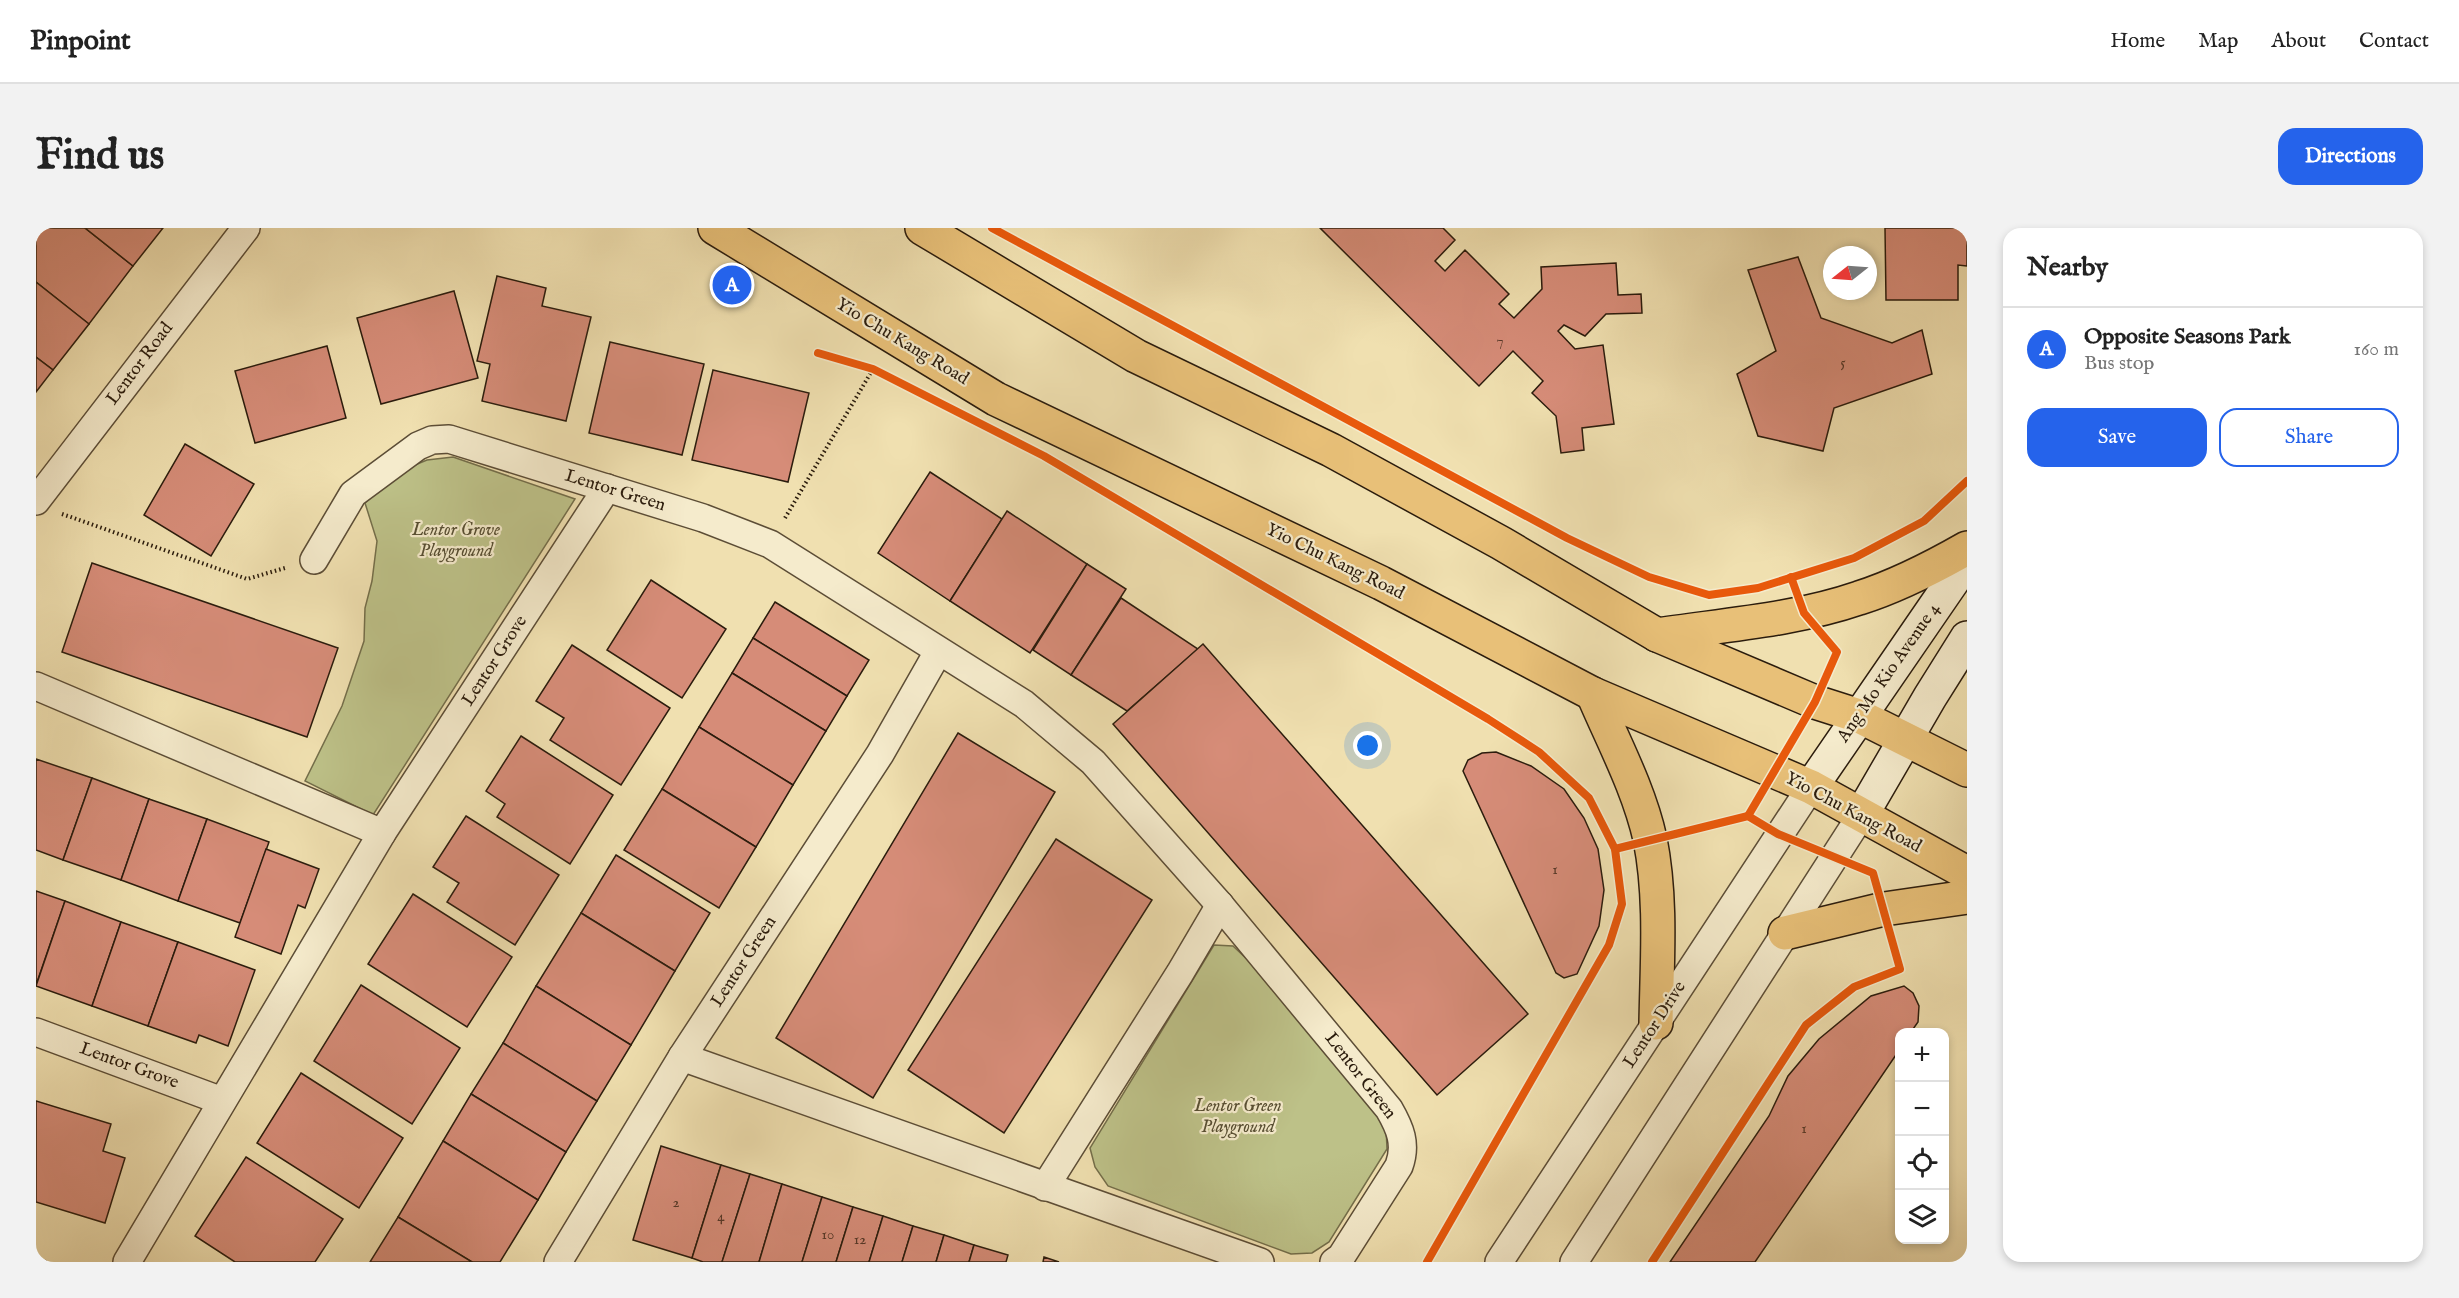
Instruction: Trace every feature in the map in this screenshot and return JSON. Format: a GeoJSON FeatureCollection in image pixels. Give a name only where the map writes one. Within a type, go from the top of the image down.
{"type":"FeatureCollection","features":[{"type":"Feature","properties":{"kind":"main road","name":"Yio Chu Kang Road"},"geometry":{"type":"LineString","coordinates":[[715,228],[996,399],[1381,583],[1593,693],[1810,787],[1967,873]]}},
{"type":"Feature","properties":{"kind":"main road"},"geometry":{"type":"LineString","coordinates":[[922,228],[1136,356],[1330,450],[1501,543],[1657,635],[1815,702],[1859,716],[1967,770]]}},
{"type":"Feature","properties":{"kind":"main road"},"geometry":{"type":"LineString","coordinates":[[1657,635],[1804,613],[1859,598],[1924,573],[1967,548]]}},
{"type":"Feature","properties":{"kind":"main road","name":"Ang Mo Kio Avenue 4"},"geometry":{"type":"LineString","coordinates":[[1810,787],[1967,560]]}},
{"type":"Feature","properties":{"kind":"main road"},"geometry":{"type":"LineString","coordinates":[[1862,814],[1905,738],[1967,638]]}},
{"type":"Feature","properties":{"kind":"main road"},"geometry":{"type":"LineString","coordinates":[[1593,693],[1639,801],[1650,839],[1656,884],[1656,1023]]}},
{"type":"Feature","properties":{"kind":"main road"},"geometry":{"type":"LineString","coordinates":[[1785,933],[1884,909],[1967,897]]}},
{"type":"Feature","properties":{"kind":"street","name":"Lentor Road"},"geometry":{"type":"LineString","coordinates":[[46,506],[246,228]]}},
{"type":"Feature","properties":{"kind":"street","name":"Lentor Green"},"geometry":{"type":"LineString","coordinates":[[314,560],[353,494],[418,446],[432,440],[449,439],[703,518],[770,544],[938,652],[1024,704],[1093,762],[1220,905],[1389,1109],[1403,1140],[1403,1155],[1394,1174],[1341,1257],[1334,1262]]}},
{"type":"Feature","properties":{"kind":"street","name":"Lentor Grove"},"geometry":{"type":"LineString","coordinates":[[127,1262],[382,832],[608,489]]}},
{"type":"Feature","properties":{"kind":"street","name":"Lentor Green"},"geometry":{"type":"LineString","coordinates":[[558,1262],[682,1057],[880,754],[938,652]]}},
{"type":"Feature","properties":{"kind":"street"},"geometry":{"type":"LineString","coordinates":[[36,686],[382,832]]}},
{"type":"Feature","properties":{"kind":"street","name":"Lentor Drive"},"geometry":{"type":"LineString","coordinates":[[1499,1262],[1810,787]]}},
{"type":"Feature","properties":{"kind":"street"},"geometry":{"type":"LineString","coordinates":[[1574,1262],[1862,814]]}},
{"type":"Feature","properties":{"kind":"street"},"geometry":{"type":"LineString","coordinates":[[1045,1187],[1180,973],[1220,905]]}},
{"type":"Feature","properties":{"kind":"street","name":"Lentor Grove"},"geometry":{"type":"LineString","coordinates":[[36,1032],[222,1101]]}},
{"type":"Feature","properties":{"kind":"street"},"geometry":{"type":"LineString","coordinates":[[682,1057],[1260,1262]]}},
{"type":"Feature","properties":{"kind":"path"},"geometry":{"type":"LineString","coordinates":[[862,366],[884,375]]}},
{"type":"Feature","properties":{"kind":"path"},"geometry":{"type":"LineString","coordinates":[[770,544],[873,369]]}},
{"type":"Feature","properties":{"kind":"path"},"geometry":{"type":"LineString","coordinates":[[46,506],[246,579],[314,560]]}},
{"type":"Feature","properties":{"kind":"path"},"geometry":{"type":"LineString","coordinates":[[36,1259],[46,1262]]}},
{"type":"Feature","properties":{"kind":"green space","name":"Lentor Grove Playground"},"geometry":{"type":"Polygon","coordinates":[[[453,457],[575,499],[373,815],[305,781],[342,706],[364,641],[365,608],[372,581],[377,541],[365,503],[393,474],[427,460],[453,457]]]}},
{"type":"Feature","properties":{"kind":"green space","name":"Lentor Green Playground"},"geometry":{"type":"Polygon","coordinates":[[[1214,945],[1233,946],[1250,962],[1380,1113],[1386,1127],[1387,1149],[1329,1242],[1312,1253],[1291,1254],[1108,1186],[1095,1167],[1090,1148],[1214,945]]]}},
{"type":"Feature","properties":{"kind":"building"},"geometry":{"type":"Polygon","coordinates":[[[36,228],[85,228],[133,266],[89,324],[36,282],[36,228]]]}},
{"type":"Feature","properties":{"kind":"building"},"geometry":{"type":"Polygon","coordinates":[[[85,228],[163,228],[133,266],[85,228]]]}},
{"type":"Feature","properties":{"kind":"building"},"geometry":{"type":"Polygon","coordinates":[[[1320,228],[1443,228],[1455,240],[1435,261],[1445,271],[1465,250],[1509,294],[1499,304],[1514,318],[1542,289],[1541,267],[1616,263],[1618,295],[1641,294],[1642,313],[1606,314],[1585,336],[1564,325],[1558,331],[1575,349],[1603,345],[1614,424],[1582,428],[1584,450],[1561,453],[1556,416],[1532,393],[1543,381],[1513,351],[1479,386],[1320,228]]]}},
{"type":"Feature","properties":{"kind":"building"},"geometry":{"type":"Polygon","coordinates":[[[1885,228],[1967,228],[1967,266],[1958,265],[1958,300],[1886,300],[1885,228]]]}},
{"type":"Feature","properties":{"kind":"building"},"geometry":{"type":"Polygon","coordinates":[[[1798,257],[1821,318],[1892,343],[1922,330],[1932,374],[1834,408],[1823,451],[1758,436],[1737,374],[1776,351],[1748,270],[1798,257]]]}},
{"type":"Feature","properties":{"kind":"building"},"geometry":{"type":"Polygon","coordinates":[[[497,276],[546,288],[542,306],[591,317],[566,421],[482,401],[490,364],[477,361],[497,276]]]}},
{"type":"Feature","properties":{"kind":"building"},"geometry":{"type":"Polygon","coordinates":[[[36,282],[89,324],[53,370],[36,357],[36,282]]]}},
{"type":"Feature","properties":{"kind":"building"},"geometry":{"type":"Polygon","coordinates":[[[454,291],[478,378],[381,404],[357,318],[454,291]]]}},
{"type":"Feature","properties":{"kind":"building"},"geometry":{"type":"Polygon","coordinates":[[[610,342],[704,364],[682,455],[589,433],[610,342]]]}},
{"type":"Feature","properties":{"kind":"building"},"geometry":{"type":"Polygon","coordinates":[[[327,346],[346,418],[255,443],[235,371],[327,346]]]}},
{"type":"Feature","properties":{"kind":"building"},"geometry":{"type":"Polygon","coordinates":[[[36,357],[53,370],[36,392],[36,357]]]}},
{"type":"Feature","properties":{"kind":"building"},"geometry":{"type":"Polygon","coordinates":[[[713,370],[809,393],[788,482],[692,460],[713,370]]]}},
{"type":"Feature","properties":{"kind":"building"},"geometry":{"type":"Polygon","coordinates":[[[185,444],[254,484],[211,556],[144,515],[185,444]]]}},
{"type":"Feature","properties":{"kind":"building"},"geometry":{"type":"Polygon","coordinates":[[[930,472],[1002,519],[950,601],[878,553],[930,472]]]}},
{"type":"Feature","properties":{"kind":"building"},"geometry":{"type":"Polygon","coordinates":[[[1007,511],[1087,564],[1030,653],[950,601],[1007,511]]]}},
{"type":"Feature","properties":{"kind":"building"},"geometry":{"type":"Polygon","coordinates":[[[92,563],[338,648],[307,737],[62,652],[92,563]]]}},
{"type":"Feature","properties":{"kind":"building"},"geometry":{"type":"Polygon","coordinates":[[[1087,564],[1126,589],[1071,675],[1033,650],[1087,564]]]}},
{"type":"Feature","properties":{"kind":"building"},"geometry":{"type":"Polygon","coordinates":[[[651,580],[726,629],[682,698],[607,650],[651,580]]]}},
{"type":"Feature","properties":{"kind":"building"},"geometry":{"type":"Polygon","coordinates":[[[1121,598],[1198,649],[1127,711],[1071,675],[1121,598]]]}},
{"type":"Feature","properties":{"kind":"building"},"geometry":{"type":"Polygon","coordinates":[[[775,602],[869,660],[847,696],[753,638],[775,602]]]}},
{"type":"Feature","properties":{"kind":"building"},"geometry":{"type":"Polygon","coordinates":[[[753,638],[847,696],[826,731],[732,673],[753,638]]]}},
{"type":"Feature","properties":{"kind":"building"},"geometry":{"type":"Polygon","coordinates":[[[1203,644],[1528,1014],[1437,1095],[1113,724],[1203,644]]]}},
{"type":"Feature","properties":{"kind":"building"},"geometry":{"type":"Polygon","coordinates":[[[572,645],[670,708],[621,785],[550,740],[564,718],[536,701],[572,645]]]}},
{"type":"Feature","properties":{"kind":"building"},"geometry":{"type":"Polygon","coordinates":[[[732,673],[826,731],[793,785],[699,727],[732,673]]]}},
{"type":"Feature","properties":{"kind":"building"},"geometry":{"type":"Polygon","coordinates":[[[699,727],[793,785],[756,847],[662,789],[699,727]]]}},
{"type":"Feature","properties":{"kind":"building"},"geometry":{"type":"Polygon","coordinates":[[[958,733],[1055,792],[873,1098],[776,1038],[958,733]]]}},
{"type":"Feature","properties":{"kind":"building"},"geometry":{"type":"Polygon","coordinates":[[[521,736],[613,795],[570,864],[497,817],[505,804],[486,791],[521,736]]]}},
{"type":"Feature","properties":{"kind":"building"},"geometry":{"type":"Polygon","coordinates":[[[1496,752],[1531,766],[1564,789],[1584,818],[1598,849],[1604,890],[1599,926],[1577,974],[1564,978],[1556,973],[1463,771],[1468,760],[1482,753],[1496,752]]]}},
{"type":"Feature","properties":{"kind":"building"},"geometry":{"type":"Polygon","coordinates":[[[36,759],[92,778],[63,860],[36,850],[36,759]]]}},
{"type":"Feature","properties":{"kind":"building"},"geometry":{"type":"Polygon","coordinates":[[[92,778],[149,799],[121,880],[63,860],[92,778]]]}},
{"type":"Feature","properties":{"kind":"building"},"geometry":{"type":"Polygon","coordinates":[[[662,789],[756,847],[719,908],[624,850],[662,789]]]}},
{"type":"Feature","properties":{"kind":"building"},"geometry":{"type":"Polygon","coordinates":[[[149,799],[207,819],[178,901],[121,880],[149,799]]]}},
{"type":"Feature","properties":{"kind":"building"},"geometry":{"type":"Polygon","coordinates":[[[466,816],[559,875],[515,945],[447,902],[459,883],[433,867],[466,816]]]}},
{"type":"Feature","properties":{"kind":"building"},"geometry":{"type":"Polygon","coordinates":[[[207,819],[269,842],[240,923],[178,901],[207,819]]]}},
{"type":"Feature","properties":{"kind":"building"},"geometry":{"type":"Polygon","coordinates":[[[1056,839],[1152,900],[1004,1133],[908,1070],[1056,839]]]}},
{"type":"Feature","properties":{"kind":"building"},"geometry":{"type":"Polygon","coordinates":[[[266,849],[319,869],[305,908],[298,905],[281,954],[235,937],[266,849]]]}},
{"type":"Feature","properties":{"kind":"building"},"geometry":{"type":"Polygon","coordinates":[[[616,855],[710,913],[675,971],[581,913],[616,855]]]}},
{"type":"Feature","properties":{"kind":"building"},"geometry":{"type":"Polygon","coordinates":[[[36,891],[65,901],[36,985],[36,891]]]}},
{"type":"Feature","properties":{"kind":"building"},"geometry":{"type":"Polygon","coordinates":[[[413,894],[512,957],[467,1027],[368,964],[413,894]]]}},
{"type":"Feature","properties":{"kind":"building"},"geometry":{"type":"Polygon","coordinates":[[[65,901],[121,922],[92,1006],[36,986],[65,901]]]}},
{"type":"Feature","properties":{"kind":"building"},"geometry":{"type":"Polygon","coordinates":[[[581,913],[675,971],[631,1045],[536,986],[581,913]]]}},
{"type":"Feature","properties":{"kind":"building"},"geometry":{"type":"Polygon","coordinates":[[[121,922],[178,942],[148,1026],[92,1006],[121,922]]]}},
{"type":"Feature","properties":{"kind":"building"},"geometry":{"type":"Polygon","coordinates":[[[178,942],[255,970],[228,1046],[199,1035],[196,1043],[148,1026],[178,942]]]}},
{"type":"Feature","properties":{"kind":"building"},"geometry":{"type":"Polygon","coordinates":[[[361,985],[460,1048],[412,1124],[314,1061],[361,985]]]}},
{"type":"Feature","properties":{"kind":"building"},"geometry":{"type":"Polygon","coordinates":[[[536,986],[631,1045],[597,1101],[503,1043],[536,986]]]}},
{"type":"Feature","properties":{"kind":"building"},"geometry":{"type":"Polygon","coordinates":[[[1904,986],[1913,993],[1919,1006],[1918,1022],[1914,1028],[1895,1028],[1895,1056],[1755,1262],[1670,1262],[1769,1116],[1788,1076],[1819,1039],[1871,996],[1904,986]]]}},
{"type":"Feature","properties":{"kind":"building"},"geometry":{"type":"Polygon","coordinates":[[[503,1043],[597,1101],[566,1152],[471,1094],[503,1043]]]}},
{"type":"Feature","properties":{"kind":"building"},"geometry":{"type":"Polygon","coordinates":[[[301,1073],[403,1138],[359,1208],[257,1143],[301,1073]]]}},
{"type":"Feature","properties":{"kind":"building"},"geometry":{"type":"Polygon","coordinates":[[[471,1094],[566,1152],[538,1200],[443,1141],[471,1094]]]}},
{"type":"Feature","properties":{"kind":"building"},"geometry":{"type":"Polygon","coordinates":[[[36,1101],[111,1124],[103,1151],[125,1158],[105,1223],[36,1202],[36,1101]]]}},
{"type":"Feature","properties":{"kind":"building"},"geometry":{"type":"Polygon","coordinates":[[[443,1141],[538,1200],[500,1262],[472,1262],[398,1217],[443,1141]]]}},
{"type":"Feature","properties":{"kind":"building"},"geometry":{"type":"Polygon","coordinates":[[[661,1146],[721,1165],[692,1258],[633,1240],[661,1146]]]}},
{"type":"Feature","properties":{"kind":"building"},"geometry":{"type":"Polygon","coordinates":[[[246,1157],[343,1219],[315,1262],[235,1262],[195,1236],[246,1157]]]}},
{"type":"Feature","properties":{"kind":"building"},"geometry":{"type":"Polygon","coordinates":[[[721,1165],[750,1174],[722,1262],[703,1262],[692,1258],[721,1165]]]}},
{"type":"Feature","properties":{"kind":"building"},"geometry":{"type":"Polygon","coordinates":[[[750,1174],[782,1184],[759,1262],[722,1262],[750,1174]]]}},
{"type":"Feature","properties":{"kind":"building"},"geometry":{"type":"Polygon","coordinates":[[[782,1184],[822,1197],[802,1262],[759,1262],[782,1184]]]}},
{"type":"Feature","properties":{"kind":"building"},"geometry":{"type":"Polygon","coordinates":[[[822,1197],[853,1207],[836,1262],[802,1262],[822,1197]]]}},
{"type":"Feature","properties":{"kind":"building"},"geometry":{"type":"Polygon","coordinates":[[[853,1207],[883,1216],[869,1262],[836,1262],[853,1207]]]}},
{"type":"Feature","properties":{"kind":"building"},"geometry":{"type":"Polygon","coordinates":[[[883,1216],[913,1226],[902,1262],[869,1262],[883,1216]]]}},
{"type":"Feature","properties":{"kind":"building"},"geometry":{"type":"Polygon","coordinates":[[[398,1217],[472,1262],[370,1262],[398,1217]]]}},
{"type":"Feature","properties":{"kind":"building"},"geometry":{"type":"Polygon","coordinates":[[[913,1226],[944,1235],[936,1262],[902,1262],[913,1226]]]}},
{"type":"Feature","properties":{"kind":"building"},"geometry":{"type":"Polygon","coordinates":[[[944,1235],[974,1245],[969,1262],[936,1262],[944,1235]]]}},
{"type":"Feature","properties":{"kind":"building"},"geometry":{"type":"Polygon","coordinates":[[[974,1245],[1008,1255],[1006,1262],[969,1262],[974,1245]]]}},
{"type":"Feature","properties":{"kind":"building"},"geometry":{"type":"Polygon","coordinates":[[[1044,1257],[1059,1262],[1043,1262],[1044,1257]]]}},
{"type":"Feature","properties":{"kind":"cycle path"},"geometry":{"type":"LineString","coordinates":[[992,228],[1567,538],[1649,577],[1709,595],[1758,588],[1854,558],[1924,521],[1967,481]]}},
{"type":"Feature","properties":{"kind":"cycle path"},"geometry":{"type":"LineString","coordinates":[[818,353],[873,369],[1044,456],[1488,719],[1539,752],[1589,798],[1615,849],[1622,904],[1609,945],[1427,1262]]}},
{"type":"Feature","properties":{"kind":"cycle path"},"geometry":{"type":"LineString","coordinates":[[1748,816],[1815,702],[1837,652],[1804,613],[1791,577]]}},
{"type":"Feature","properties":{"kind":"cycle path"},"geometry":{"type":"LineString","coordinates":[[1615,849],[1748,816],[1778,834],[1873,873],[1900,969],[1854,987],[1806,1025],[1652,1262]]}},
{"type":"Feature","properties":{"kind":"place","name":"Opposite Seasons Park"},"geometry":{"type":"Point","coordinates":[732,285]}}]}
